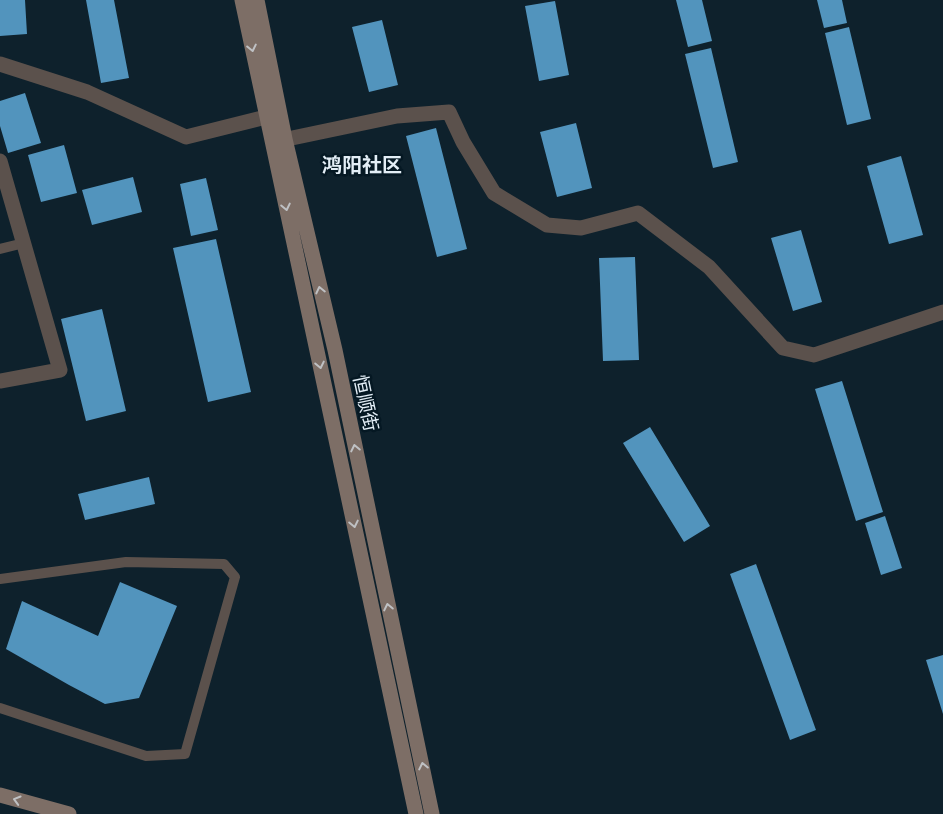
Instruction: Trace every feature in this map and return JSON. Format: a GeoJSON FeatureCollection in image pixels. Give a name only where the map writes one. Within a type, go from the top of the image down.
{"type":"FeatureCollection","features":[{"type":"Feature","properties":{"kind":"street","name":"恒顺街"},"geometry":{"type":"LineString","coordinates":[[242,0],[266,117],[279,141],[335,350],[432,814]]}},
{"type":"Feature","properties":{"kind":"street","name":"恒顺街"},"geometry":{"type":"LineString","coordinates":[[257,0],[279,141],[416,814]]}},
{"type":"Feature","properties":{"kind":"street"},"geometry":{"type":"LineString","coordinates":[[0,64],[87,92],[186,138],[266,117]]}},
{"type":"Feature","properties":{"kind":"street"},"geometry":{"type":"LineString","coordinates":[[279,141],[396,116],[449,112],[463,142],[494,193],[547,225],[581,228],[638,213],[709,267],[783,348],[814,355],[943,312]]}},
{"type":"Feature","properties":{"kind":"street"},"geometry":{"type":"LineString","coordinates":[[0,161],[60,370],[0,381]]}},
{"type":"Feature","properties":{"kind":"street"},"geometry":{"type":"LineString","coordinates":[[0,795],[69,814]]}},
{"type":"Feature","properties":{"kind":"lane"},"geometry":{"type":"LineString","coordinates":[[0,249],[24,243]]}},
{"type":"Feature","properties":{"kind":"lane"},"geometry":{"type":"LineString","coordinates":[[0,579],[126,562],[224,564],[235,577],[185,754],[146,756],[0,708]]}},
{"type":"Feature","properties":{"kind":"building"},"geometry":{"type":"Polygon","coordinates":[[[0,0],[25,0],[27,34],[0,36],[0,0]]]}},
{"type":"Feature","properties":{"kind":"building"},"geometry":{"type":"Polygon","coordinates":[[[86,0],[114,0],[129,78],[101,83],[86,0]]]}},
{"type":"Feature","properties":{"kind":"building"},"geometry":{"type":"Polygon","coordinates":[[[676,0],[702,0],[712,41],[688,47],[676,0]]]}},
{"type":"Feature","properties":{"kind":"building"},"geometry":{"type":"Polygon","coordinates":[[[817,0],[842,0],[847,23],[824,28],[817,0]]]}},
{"type":"Feature","properties":{"kind":"building"},"geometry":{"type":"Polygon","coordinates":[[[555,1],[569,75],[539,81],[525,6],[555,1]]]}},
{"type":"Feature","properties":{"kind":"building"},"geometry":{"type":"Polygon","coordinates":[[[382,20],[398,85],[369,92],[352,27],[382,20]]]}},
{"type":"Feature","properties":{"kind":"building"},"geometry":{"type":"Polygon","coordinates":[[[849,27],[871,119],[847,125],[825,33],[849,27]]]}},
{"type":"Feature","properties":{"kind":"building"},"geometry":{"type":"Polygon","coordinates":[[[711,48],[738,162],[713,168],[685,54],[711,48]]]}},
{"type":"Feature","properties":{"kind":"building"},"geometry":{"type":"Polygon","coordinates":[[[25,93],[41,143],[8,153],[0,126],[0,101],[25,93]]]}},
{"type":"Feature","properties":{"kind":"building"},"geometry":{"type":"Polygon","coordinates":[[[576,123],[592,188],[557,197],[540,132],[576,123]]]}},
{"type":"Feature","properties":{"kind":"building"},"geometry":{"type":"Polygon","coordinates":[[[436,128],[467,249],[437,257],[406,136],[436,128]]]}},
{"type":"Feature","properties":{"kind":"building"},"geometry":{"type":"Polygon","coordinates":[[[64,145],[77,193],[41,202],[28,155],[64,145]]]}},
{"type":"Feature","properties":{"kind":"building"},"geometry":{"type":"Polygon","coordinates":[[[901,156],[923,235],[889,244],[867,166],[901,156]]]}},
{"type":"Feature","properties":{"kind":"building"},"geometry":{"type":"Polygon","coordinates":[[[133,177],[142,212],[92,225],[82,190],[133,177]]]}},
{"type":"Feature","properties":{"kind":"building"},"geometry":{"type":"Polygon","coordinates":[[[206,178],[218,230],[191,236],[180,184],[206,178]]]}},
{"type":"Feature","properties":{"kind":"building"},"geometry":{"type":"Polygon","coordinates":[[[801,230],[822,302],[793,311],[771,238],[801,230]]]}},
{"type":"Feature","properties":{"kind":"building"},"geometry":{"type":"Polygon","coordinates":[[[216,239],[251,392],[208,402],[173,248],[216,239]]]}},
{"type":"Feature","properties":{"kind":"building"},"geometry":{"type":"Polygon","coordinates":[[[635,257],[639,360],[603,361],[599,258],[635,257]]]}},
{"type":"Feature","properties":{"kind":"building"},"geometry":{"type":"Polygon","coordinates":[[[102,309],[126,411],[86,421],[61,319],[102,309]]]}},
{"type":"Feature","properties":{"kind":"building"},"geometry":{"type":"Polygon","coordinates":[[[842,381],[883,512],[856,521],[815,389],[842,381]]]}},
{"type":"Feature","properties":{"kind":"building"},"geometry":{"type":"Polygon","coordinates":[[[650,427],[710,526],[684,542],[623,443],[650,427]]]}},
{"type":"Feature","properties":{"kind":"building"},"geometry":{"type":"Polygon","coordinates":[[[149,477],[155,504],[85,520],[78,494],[149,477]]]}},
{"type":"Feature","properties":{"kind":"building"},"geometry":{"type":"Polygon","coordinates":[[[885,516],[902,568],[881,575],[865,523],[885,516]]]}},
{"type":"Feature","properties":{"kind":"building"},"geometry":{"type":"Polygon","coordinates":[[[756,564],[816,730],[790,740],[730,574],[756,564]]]}},
{"type":"Feature","properties":{"kind":"building"},"geometry":{"type":"Polygon","coordinates":[[[120,582],[177,606],[139,698],[105,704],[6,649],[22,601],[98,636],[120,582]]]}},
{"type":"Feature","properties":{"kind":"building"},"geometry":{"type":"Polygon","coordinates":[[[943,655],[943,714],[926,660],[943,655]]]}},
{"type":"Feature","properties":{"kind":"district","name":"鸿阳社区"},"geometry":{"type":"Point","coordinates":[362,165]}}]}
